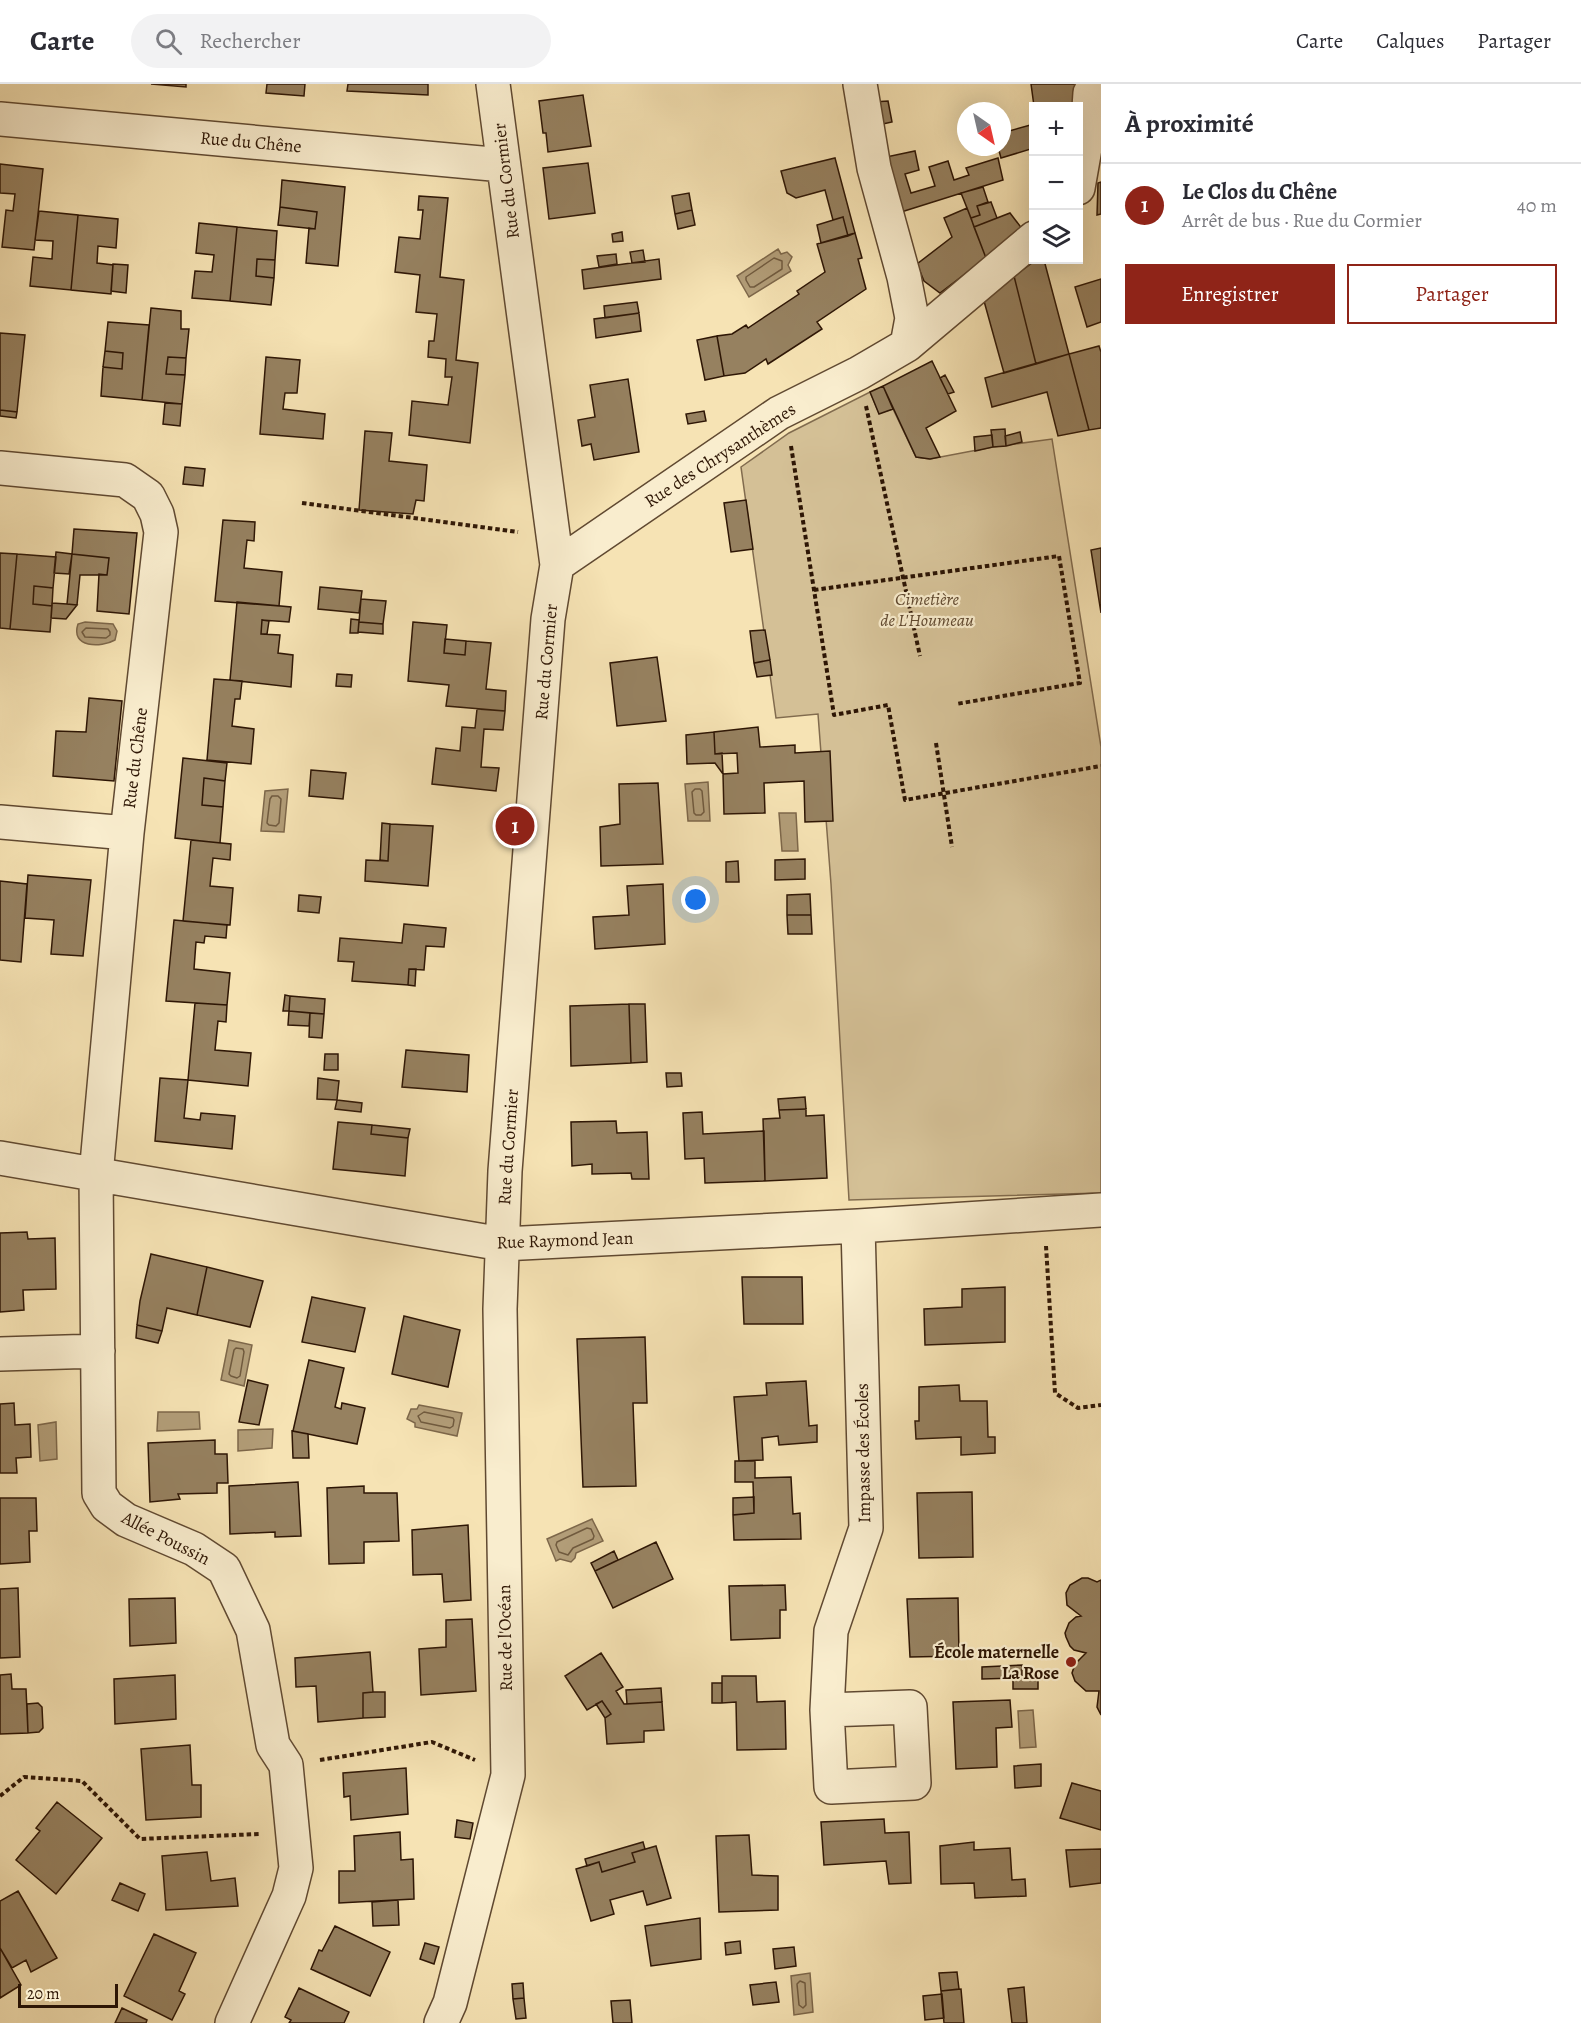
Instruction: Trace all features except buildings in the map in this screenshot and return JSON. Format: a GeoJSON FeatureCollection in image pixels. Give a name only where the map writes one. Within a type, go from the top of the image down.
{"type":"FeatureCollection","features":[{"type":"Feature","properties":{"kind":"street","name":"Rue du Cormier"},"geometry":{"type":"LineString","coordinates":[[494,84],[555,551],[505,1171],[502,1244]]}},
{"type":"Feature","properties":{"kind":"street"},"geometry":{"type":"LineString","coordinates":[[860,84],[874,168],[904,276],[912,318],[907,345]]}},
{"type":"Feature","properties":{"kind":"street"},"geometry":{"type":"LineString","coordinates":[[1083,160],[1093,89]]}},
{"type":"Feature","properties":{"kind":"street","name":"Rue du Chêne"},"geometry":{"type":"LineString","coordinates":[[0,119],[503,165]]}},
{"type":"Feature","properties":{"kind":"street","name":"Rue des Chrysanthèmes"},"geometry":{"type":"LineString","coordinates":[[555,551],[779,413],[859,373],[907,345],[1029,242]]}},
{"type":"Feature","properties":{"kind":"street","name":"Rue du Chêne"},"geometry":{"type":"LineString","coordinates":[[0,468],[124,480],[148,496],[157,514],[161,532],[127,833],[96,1175]]}},
{"type":"Feature","properties":{"kind":"street"},"geometry":{"type":"LineString","coordinates":[[0,822],[127,833]]}},
{"type":"Feature","properties":{"kind":"street","name":"Rue Raymond Jean"},"geometry":{"type":"LineString","coordinates":[[0,1158],[502,1244],[858,1226],[1101,1210]]}},
{"type":"Feature","properties":{"kind":"street","name":"Allée Poussin"},"geometry":{"type":"LineString","coordinates":[[96,1175],[99,1493],[107,1506],[126,1520],[194,1549],[224,1569],[253,1630],[273,1745],[286,1765],[296,1868],[289,1896],[232,2023]]}},
{"type":"Feature","properties":{"kind":"street","name":"Impasse des Écoles"},"geometry":{"type":"LineString","coordinates":[[827,1710],[831,1631],[866,1528],[858,1226]]}},
{"type":"Feature","properties":{"kind":"street","name":"Rue de l'Océan"},"geometry":{"type":"LineString","coordinates":[[441,2023],[450,2003],[508,1775],[500,1309],[502,1244]]}},
{"type":"Feature","properties":{"kind":"street"},"geometry":{"type":"LineString","coordinates":[[0,1354],[98,1351]]}},
{"type":"Feature","properties":{"kind":"path"},"geometry":{"type":"LineString","coordinates":[[859,373],[920,656]]}},
{"type":"Feature","properties":{"kind":"path"},"geometry":{"type":"LineString","coordinates":[[779,413],[789,433],[834,715],[888,705],[904,800],[1101,766]]}},
{"type":"Feature","properties":{"kind":"path"},"geometry":{"type":"LineString","coordinates":[[302,503],[555,551]]}},
{"type":"Feature","properties":{"kind":"path"},"geometry":{"type":"LineString","coordinates":[[814,590],[1059,556],[1080,683],[956,704]]}},
{"type":"Feature","properties":{"kind":"path"},"geometry":{"type":"LineString","coordinates":[[936,743],[952,847]]}},
{"type":"Feature","properties":{"kind":"path"},"geometry":{"type":"LineString","coordinates":[[1044,1214],[1055,1393],[1078,1408],[1101,1405]]}},
{"type":"Feature","properties":{"kind":"path"},"geometry":{"type":"LineString","coordinates":[[286,1765],[432,1742],[508,1775]]}},
{"type":"Feature","properties":{"kind":"path"},"geometry":{"type":"LineString","coordinates":[[0,1796],[24,1777],[82,1781],[140,1839],[293,1832]]}},
{"type":"Feature","properties":{"kind":"green space","name":"Cimetière de L'Houmeau"},"geometry":{"type":"Polygon","coordinates":[[[870,392],[879,413],[893,409],[916,457],[930,459],[1052,439],[1101,747],[1101,1193],[849,1200],[831,884],[818,714],[776,718],[741,467],[789,433],[870,392]]]}},
{"type":"Feature","properties":{"kind":"water"},"geometry":{"type":"Polygon","coordinates":[[[778,249],[781,254],[787,252],[792,257],[788,265],[791,271],[749,297],[737,276],[778,249]]]}},
{"type":"Feature","properties":{"kind":"water"},"geometry":{"type":"Polygon","coordinates":[[[85,622],[113,624],[117,631],[115,640],[95,645],[82,642],[78,638],[78,624],[85,622]]]}},
{"type":"Feature","properties":{"kind":"water"},"geometry":{"type":"Polygon","coordinates":[[[708,782],[710,821],[688,821],[685,784],[708,782]]]}},
{"type":"Feature","properties":{"kind":"water"},"geometry":{"type":"Polygon","coordinates":[[[288,789],[284,832],[261,831],[265,791],[288,789]]]}},
{"type":"Feature","properties":{"kind":"water"},"geometry":{"type":"Polygon","coordinates":[[[779,813],[796,813],[798,851],[782,851],[779,813]]]}},
{"type":"Feature","properties":{"kind":"water"},"geometry":{"type":"Polygon","coordinates":[[[229,1340],[252,1345],[244,1386],[221,1380],[229,1340]]]}},
{"type":"Feature","properties":{"kind":"water"},"geometry":{"type":"Polygon","coordinates":[[[419,1405],[462,1413],[457,1436],[415,1427],[415,1423],[407,1419],[411,1409],[417,1409],[419,1405]]]}},
{"type":"Feature","properties":{"kind":"water"},"geometry":{"type":"Polygon","coordinates":[[[158,1412],[199,1412],[200,1429],[157,1431],[158,1412]]]}},
{"type":"Feature","properties":{"kind":"water"},"geometry":{"type":"Polygon","coordinates":[[[56,1422],[57,1459],[40,1461],[38,1425],[56,1422]]]}},
{"type":"Feature","properties":{"kind":"water"},"geometry":{"type":"Polygon","coordinates":[[[273,1429],[272,1448],[238,1451],[238,1430],[273,1429]]]}},
{"type":"Feature","properties":{"kind":"water"},"geometry":{"type":"Polygon","coordinates":[[[592,1519],[603,1541],[576,1553],[571,1562],[560,1559],[556,1561],[547,1539],[592,1519]]]}},
{"type":"Feature","properties":{"kind":"water"},"geometry":{"type":"Polygon","coordinates":[[[1033,1710],[1036,1747],[1020,1748],[1018,1711],[1033,1710]]]}},
{"type":"Feature","properties":{"kind":"water"},"geometry":{"type":"Polygon","coordinates":[[[810,1973],[813,2012],[794,2015],[791,1976],[810,1973]]]}},
{"type":"Feature","properties":{"kind":"place","name":"Le Clos du Chêne"},"geometry":{"type":"Point","coordinates":[515,826]}},
{"type":"Feature","properties":{"kind":"place","name":"École maternelle La Rose"},"geometry":{"type":"Point","coordinates":[1071,1662]}}]}
